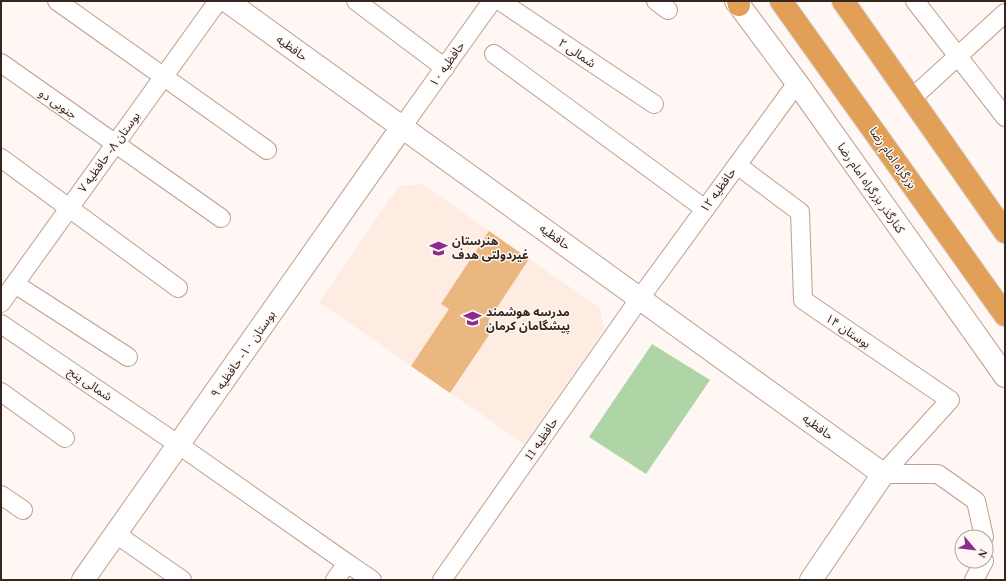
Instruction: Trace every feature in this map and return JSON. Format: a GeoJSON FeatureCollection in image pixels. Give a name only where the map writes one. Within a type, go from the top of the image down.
{"type":"FeatureCollection","features":[{"type":"Feature","properties":{"kind":"highway","name":"بزرگراه امام رضا"},"geometry":{"type":"LineString","coordinates":[[781,1],[1005,315]]}},
{"type":"Feature","properties":{"kind":"highway"},"geometry":{"type":"LineString","coordinates":[[842,1],[1005,232]]}},
{"type":"Feature","properties":{"kind":"street"},"geometry":{"type":"LineString","coordinates":[[57,1],[267,150]]}},
{"type":"Feature","properties":{"kind":"street","name":"بوستان ۸- حافظیه ۷"},"geometry":{"type":"LineString","coordinates":[[1,303],[218,1]]}},
{"type":"Feature","properties":{"kind":"street","name":"حافظیه"},"geometry":{"type":"LineString","coordinates":[[227,1],[883,474]]}},
{"type":"Feature","properties":{"kind":"street"},"geometry":{"type":"LineString","coordinates":[[356,1],[445,68]]}},
{"type":"Feature","properties":{"kind":"street","name":"حافظیه ۱۰"},"geometry":{"type":"LineString","coordinates":[[402,127],[492,1]]}},
{"type":"Feature","properties":{"kind":"street","name":"۲ شمالی"},"geometry":{"type":"LineString","coordinates":[[500,1],[654,104]]}},
{"type":"Feature","properties":{"kind":"street"},"geometry":{"type":"LineString","coordinates":[[914,1],[1005,117]]}},
{"type":"Feature","properties":{"kind":"street","name":"کنارگذر بزرگراه امام رضا"},"geometry":{"type":"LineString","coordinates":[[738,2],[797,82],[1005,376]]}},
{"type":"Feature","properties":{"kind":"street"},"geometry":{"type":"LineString","coordinates":[[911,99],[1005,13]]}},
{"type":"Feature","properties":{"kind":"street"},"geometry":{"type":"LineString","coordinates":[[494,54],[705,209]]}},
{"type":"Feature","properties":{"kind":"street","name":"جنوبی دو"},"geometry":{"type":"LineString","coordinates":[[1,63],[221,218]]}},
{"type":"Feature","properties":{"kind":"street","name":"حافظیه ۱۲"},"geometry":{"type":"LineString","coordinates":[[640,298],[797,82]]}},
{"type":"Feature","properties":{"kind":"street","name":"بوستان ۱۰- حافظیه ۹"},"geometry":{"type":"LineString","coordinates":[[83,580],[402,127]]}},
{"type":"Feature","properties":{"kind":"street"},"geometry":{"type":"LineString","coordinates":[[1,158],[178,288]]}},
{"type":"Feature","properties":{"kind":"street","name":"بوستان ۱۴"},"geometry":{"type":"LineString","coordinates":[[737,165],[800,212],[803,300],[950,400],[883,474]]}},
{"type":"Feature","properties":{"kind":"street"},"geometry":{"type":"LineString","coordinates":[[15,284],[128,357]]}},
{"type":"Feature","properties":{"kind":"street","name":"حافظیه 11"},"geometry":{"type":"LineString","coordinates":[[442,580],[640,298]]}},
{"type":"Feature","properties":{"kind":"street","name":"شمالی پنج"},"geometry":{"type":"LineString","coordinates":[[1,324],[179,444],[372,580]]}},
{"type":"Feature","properties":{"kind":"street"},"geometry":{"type":"LineString","coordinates":[[1,392],[65,438]]}},
{"type":"Feature","properties":{"kind":"street"},"geometry":{"type":"LineString","coordinates":[[811,580],[883,474],[938,474],[976,501],[982,529]]}},
{"type":"Feature","properties":{"kind":"street"},"geometry":{"type":"LineString","coordinates":[[1,495],[23,510]]}},
{"type":"Feature","properties":{"kind":"street"},"geometry":{"type":"LineString","coordinates":[[116,534],[182,580]]}},
{"type":"Feature","properties":{"kind":"street"},"geometry":{"type":"LineString","coordinates":[[336,580],[347,563]]}},
{"type":"Feature","properties":{"kind":"street"},"geometry":{"type":"LineString","coordinates":[[974,580],[980,569]]}},
{"type":"Feature","properties":{"kind":"shaded area","name":"مدرسه هوشمند پیشگامان کرمان"},"geometry":{"type":"Polygon","coordinates":[[[422,184],[600,308],[604,330],[524,444],[319,302],[399,186],[422,184]]]}},
{"type":"Feature","properties":{"kind":"green space"},"geometry":{"type":"Polygon","coordinates":[[[652,344],[710,380],[646,474],[589,437],[652,344]]]}},
{"type":"Feature","properties":{"kind":"building"},"geometry":{"type":"Polygon","coordinates":[[[489,231],[529,259],[488,321],[495,326],[450,393],[411,366],[449,309],[441,304],[489,231]]]}},
{"type":"Feature","properties":{"kind":"place","name":"هنرستان غیردولتی هدف"},"geometry":{"type":"Point","coordinates":[439,248]}},
{"type":"Feature","properties":{"kind":"place","name":"مدرسه هوشمند پیشگامان کرمان"},"geometry":{"type":"Point","coordinates":[473,319]}}]}
